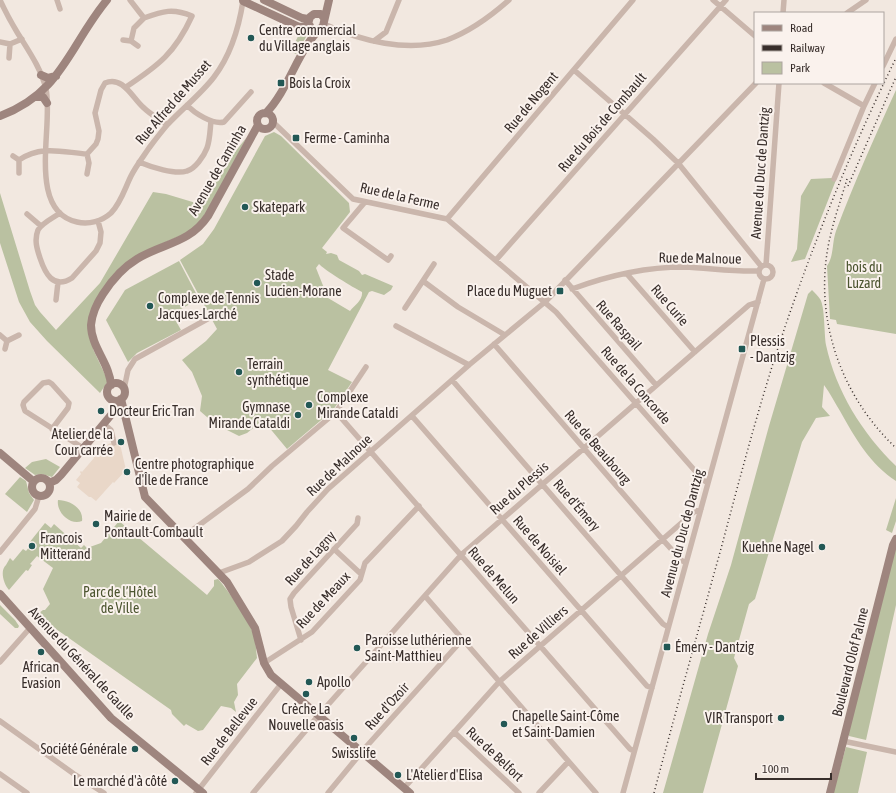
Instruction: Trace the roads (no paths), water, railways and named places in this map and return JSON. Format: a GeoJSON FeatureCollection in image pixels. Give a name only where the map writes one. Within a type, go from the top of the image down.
{"type":"FeatureCollection","features":[{"type":"Feature","properties":{"kind":"street"},"geometry":{"type":"LineString","coordinates":[[0,0],[41,75],[46,88],[46,174],[48,190],[52,203],[60,213],[67,218],[86,223],[98,221],[101,236],[98,248],[72,278],[66,281],[58,282],[49,277],[42,265],[36,242],[37,234],[41,226],[60,213]]}},
{"type":"Feature","properties":{"kind":"street"},"geometry":{"type":"LineString","coordinates":[[57,0],[60,9]]}},
{"type":"Feature","properties":{"kind":"street"},"geometry":{"type":"LineString","coordinates":[[0,116],[21,107],[46,88],[56,76],[98,11],[107,0]]}},
{"type":"Feature","properties":{"kind":"street"},"geometry":{"type":"LineString","coordinates":[[130,0],[144,18]]}},
{"type":"Feature","properties":{"kind":"street"},"geometry":{"type":"LineString","coordinates":[[264,0],[304,19],[352,35],[384,43],[405,45],[421,45],[447,40],[481,22],[510,0]]}},
{"type":"Feature","properties":{"kind":"street"},"geometry":{"type":"LineString","coordinates":[[384,43],[386,32],[399,0]]}},
{"type":"Feature","properties":{"kind":"street","name":"Rue de Nogent"},"geometry":{"type":"LineString","coordinates":[[447,220],[633,0]]}},
{"type":"Feature","properties":{"kind":"street"},"geometry":{"type":"LineString","coordinates":[[713,0],[754,35]]}},
{"type":"Feature","properties":{"kind":"street","name":"Rue du Bois de Combault"},"geometry":{"type":"LineString","coordinates":[[496,260],[726,0]]}},
{"type":"Feature","properties":{"kind":"street"},"geometry":{"type":"LineString","coordinates":[[784,0],[784,12]]}},
{"type":"Feature","properties":{"kind":"street"},"geometry":{"type":"LineString","coordinates":[[848,12],[866,0]]}},
{"type":"Feature","properties":{"kind":"street"},"geometry":{"type":"LineString","coordinates":[[243,1],[296,25],[303,27],[317,23]]}},
{"type":"Feature","properties":{"kind":"street","name":"Rue Alfred de Musset"},"geometry":{"type":"LineString","coordinates":[[98,221],[110,214],[116,207],[139,162],[168,125],[215,76],[224,62],[233,39],[242,10],[243,1]]}},
{"type":"Feature","properties":{"kind":"street"},"geometry":{"type":"LineString","coordinates":[[260,127],[270,129],[271,118],[276,103],[310,42],[317,23],[328,4]]}},
{"type":"Feature","properties":{"kind":"street"},"geometry":{"type":"LineString","coordinates":[[272,14],[272,7],[276,6]]}},
{"type":"Feature","properties":{"kind":"street"},"geometry":{"type":"LineString","coordinates":[[126,87],[168,56],[183,35],[192,16],[168,11],[159,12],[144,18],[134,28],[131,41]]}},
{"type":"Feature","properties":{"kind":"street"},"geometry":{"type":"LineString","coordinates":[[296,15],[296,25]]}},
{"type":"Feature","properties":{"kind":"street"},"geometry":{"type":"LineString","coordinates":[[374,41],[386,32]]}},
{"type":"Feature","properties":{"kind":"street"},"geometry":{"type":"LineString","coordinates":[[0,42],[10,44],[22,39]]}},
{"type":"Feature","properties":{"kind":"street"},"geometry":{"type":"LineString","coordinates":[[884,64],[896,39]]}},
{"type":"Feature","properties":{"kind":"street"},"geometry":{"type":"LineString","coordinates":[[123,40],[131,41],[138,46]]}},
{"type":"Feature","properties":{"kind":"street"},"geometry":{"type":"LineString","coordinates":[[9,58],[10,44]]}},
{"type":"Feature","properties":{"kind":"street"},"geometry":{"type":"LineString","coordinates":[[574,70],[678,163],[762,267]]}},
{"type":"Feature","properties":{"kind":"street"},"geometry":{"type":"LineString","coordinates":[[41,75],[48,78],[56,76]]}},
{"type":"Feature","properties":{"kind":"street"},"geometry":{"type":"LineString","coordinates":[[87,174],[89,163],[87,154],[98,139],[99,131],[95,112],[102,86],[108,81],[122,84],[145,109],[168,125]]}},
{"type":"Feature","properties":{"kind":"street"},"geometry":{"type":"LineString","coordinates":[[545,302],[755,84]]}},
{"type":"Feature","properties":{"kind":"street","name":"Avenue du Duc de Dantzig"},"geometry":{"type":"LineString","coordinates":[[762,267],[779,84]]}},
{"type":"Feature","properties":{"kind":"street"},"geometry":{"type":"LineString","coordinates":[[826,84],[864,106]]}},
{"type":"Feature","properties":{"kind":"street"},"geometry":{"type":"LineString","coordinates":[[834,179],[875,84]]}},
{"type":"Feature","properties":{"kind":"street"},"geometry":{"type":"LineString","coordinates":[[187,105],[193,112],[211,121],[220,123],[224,122],[251,92]]}},
{"type":"Feature","properties":{"kind":"street"},"geometry":{"type":"LineString","coordinates":[[35,97],[43,97],[47,103]]}},
{"type":"Feature","properties":{"kind":"street","name":"Avenue de Caminha"},"geometry":{"type":"LineString","coordinates":[[114,384],[95,344],[91,328],[94,312],[100,299],[112,281],[127,266],[149,253],[187,237],[199,228],[208,216],[260,127],[258,118],[261,114],[271,118]]}},
{"type":"Feature","properties":{"kind":"street","name":"Rue de la Ferme"},"geometry":{"type":"LineString","coordinates":[[271,118],[353,199],[447,220],[545,302]]}},
{"type":"Feature","properties":{"kind":"street"},"geometry":{"type":"LineString","coordinates":[[139,162],[151,167],[176,172],[190,170],[206,150],[211,121]]}},
{"type":"Feature","properties":{"kind":"street"},"geometry":{"type":"LineString","coordinates":[[19,160],[32,153],[46,150],[87,154]]}},
{"type":"Feature","properties":{"kind":"street"},"geometry":{"type":"LineString","coordinates":[[13,156],[19,160]]}},
{"type":"Feature","properties":{"kind":"street"},"geometry":{"type":"LineString","coordinates":[[19,160],[19,173]]}},
{"type":"Feature","properties":{"kind":"street"},"geometry":{"type":"LineString","coordinates":[[353,199],[355,206],[354,214]]}},
{"type":"Feature","properties":{"kind":"street"},"geometry":{"type":"LineString","coordinates":[[365,202],[343,228],[388,260],[391,256]]}},
{"type":"Feature","properties":{"kind":"street"},"geometry":{"type":"LineString","coordinates":[[26,214],[41,226]]}},
{"type":"Feature","properties":{"kind":"street"},"geometry":{"type":"LineString","coordinates":[[405,308],[434,264]]}},
{"type":"Feature","properties":{"kind":"street"},"geometry":{"type":"LineString","coordinates":[[770,266],[773,273],[771,277],[764,279],[760,277],[762,267],[770,266]]}},
{"type":"Feature","properties":{"kind":"street","name":"Rue de Malnoue"},"geometry":{"type":"LineString","coordinates":[[572,288],[598,279],[648,270],[683,267],[762,267]]}},
{"type":"Feature","properties":{"kind":"street","name":"Rue Curie"},"geometry":{"type":"LineString","coordinates":[[627,274],[695,352]]}},
{"type":"Feature","properties":{"kind":"street","name":"Avenue du Duc de Dantzig"},"geometry":{"type":"LineString","coordinates":[[623,793],[764,279]]}},
{"type":"Feature","properties":{"kind":"street","name":"Rue Raspail"},"geometry":{"type":"LineString","coordinates":[[565,280],[656,385]]}},
{"type":"Feature","properties":{"kind":"street"},"geometry":{"type":"LineString","coordinates":[[423,281],[458,307],[505,335]]}},
{"type":"Feature","properties":{"kind":"street"},"geometry":{"type":"LineString","coordinates":[[56,300],[58,282]]}},
{"type":"Feature","properties":{"kind":"street","name":"Rue de Malnoue"},"geometry":{"type":"LineString","coordinates":[[219,573],[249,562],[282,541],[317,500],[469,365],[545,302]]}},
{"type":"Feature","properties":{"kind":"street","name":"Rue de la Concorde"},"geometry":{"type":"LineString","coordinates":[[545,302],[556,312],[703,480],[708,483]]}},
{"type":"Feature","properties":{"kind":"street","name":"Rue du Plessis"},"geometry":{"type":"LineString","coordinates":[[253,793],[318,716],[461,555],[749,305],[758,302]]}},
{"type":"Feature","properties":{"kind":"street"},"geometry":{"type":"LineString","coordinates":[[49,483],[56,480],[61,475],[114,410],[118,400],[124,394],[128,370],[135,359],[211,317]]}},
{"type":"Feature","properties":{"kind":"street"},"geometry":{"type":"LineString","coordinates":[[396,326],[469,365]]}},
{"type":"Feature","properties":{"kind":"street"},"geometry":{"type":"LineString","coordinates":[[0,335],[7,341]]}},
{"type":"Feature","properties":{"kind":"street"},"geometry":{"type":"LineString","coordinates":[[5,349],[7,341],[19,335]]}},
{"type":"Feature","properties":{"kind":"street","name":"Rue de Beaubourg"},"geometry":{"type":"LineString","coordinates":[[494,344],[583,449],[681,560],[686,563]]}},
{"type":"Feature","properties":{"kind":"street"},"geometry":{"type":"LineString","coordinates":[[183,538],[248,489],[272,466],[336,412],[366,367]]}},
{"type":"Feature","properties":{"kind":"street","name":"Rue d'Émery"},"geometry":{"type":"LineString","coordinates":[[452,380],[663,624],[668,627]]}},
{"type":"Feature","properties":{"kind":"street"},"geometry":{"type":"LineString","coordinates":[[52,428],[68,408],[69,403],[52,384],[46,382],[42,383],[24,402],[25,411],[83,448]]}},
{"type":"Feature","properties":{"kind":"street"},"geometry":{"type":"LineString","coordinates":[[118,400],[111,399],[107,390],[114,384],[120,385],[124,389]]}},
{"type":"Feature","properties":{"kind":"street"},"geometry":{"type":"LineString","coordinates":[[118,400],[144,495],[183,538],[227,582],[255,628],[264,663],[271,675],[407,790]]}},
{"type":"Feature","properties":{"kind":"street","name":"Rue de Melun"},"geometry":{"type":"LineString","coordinates":[[336,412],[630,749],[634,750]]}},
{"type":"Feature","properties":{"kind":"street","name":"Rue de Noisiel"},"geometry":{"type":"LineString","coordinates":[[412,416],[647,686],[652,688]]}},
{"type":"Feature","properties":{"kind":"street"},"geometry":{"type":"LineString","coordinates":[[104,424],[111,430],[114,443]]}},
{"type":"Feature","properties":{"kind":"street"},"geometry":{"type":"LineString","coordinates":[[0,453],[33,481]]}},
{"type":"Feature","properties":{"kind":"street"},"geometry":{"type":"LineString","coordinates":[[0,552],[34,509],[39,496],[47,493],[50,489],[49,483],[43,478],[38,478],[33,481]]}},
{"type":"Feature","properties":{"kind":"street"},"geometry":{"type":"LineString","coordinates":[[33,481],[32,490],[39,496]]}},
{"type":"Feature","properties":{"kind":"street","name":"Rue de Meaux"},"geometry":{"type":"LineString","coordinates":[[264,663],[312,632],[360,580],[365,563],[419,506]]}},
{"type":"Feature","properties":{"kind":"street","name":"Rue de Villiers"},"geometry":{"type":"LineString","coordinates":[[407,790],[454,732],[499,682],[694,512],[701,509]]}},
{"type":"Feature","properties":{"kind":"street","name":"Rue de Lagny"},"geometry":{"type":"LineString","coordinates":[[301,640],[290,607],[290,599],[357,524],[358,518]]}},
{"type":"Feature","properties":{"kind":"street","name":"Boulevard Olof Palme"},"geometry":{"type":"LineString","coordinates":[[830,793],[896,539]]}},
{"type":"Feature","properties":{"kind":"street"},"geometry":{"type":"LineString","coordinates":[[334,549],[361,574]]}},
{"type":"Feature","properties":{"kind":"street","name":"Avenue du Général de Gaulle"},"geometry":{"type":"LineString","coordinates":[[0,594],[111,718],[199,792]]}},
{"type":"Feature","properties":{"kind":"street"},"geometry":{"type":"LineString","coordinates":[[425,596],[596,793]]}},
{"type":"Feature","properties":{"kind":"street"},"geometry":{"type":"LineString","coordinates":[[0,662],[30,628]]}},
{"type":"Feature","properties":{"kind":"street","name":"Rue d'Ozoir"},"geometry":{"type":"LineString","coordinates":[[328,793],[362,752],[462,640]]}},
{"type":"Feature","properties":{"kind":"street","name":"Rue de Bellevue"},"geometry":{"type":"LineString","coordinates":[[199,792],[280,684]]}},
{"type":"Feature","properties":{"kind":"street"},"geometry":{"type":"LineString","coordinates":[[0,721],[74,774],[104,793]]}},
{"type":"Feature","properties":{"kind":"street","name":"Rue de Belfort"},"geometry":{"type":"LineString","coordinates":[[454,732],[519,793]]}},
{"type":"Feature","properties":{"kind":"street"},"geometry":{"type":"LineString","coordinates":[[843,741],[896,752]]}},
{"type":"Feature","properties":{"kind":"street"},"geometry":{"type":"LineString","coordinates":[[539,793],[568,762]]}},
{"type":"Feature","properties":{"kind":"street"},"geometry":{"type":"LineString","coordinates":[[0,774],[27,793]]}},
{"type":"Feature","properties":{"kind":"railway"},"geometry":{"type":"LineString","coordinates":[[884,83],[896,58]]}},
{"type":"Feature","properties":{"kind":"railway"},"geometry":{"type":"LineString","coordinates":[[848,186],[896,77]]}},
{"type":"Feature","properties":{"kind":"railway"},"geometry":{"type":"LineString","coordinates":[[654,793],[748,449],[776,354],[816,241],[846,167],[884,84]]}},
{"type":"Feature","properties":{"kind":"railway"},"geometry":{"type":"LineString","coordinates":[[847,179],[833,224],[827,253],[825,280],[826,307],[830,333],[838,359],[848,383],[861,407],[877,428],[896,448]]}},
{"type":"Feature","properties":{"kind":"place","name":"Centre commercial du Village anglais"},"geometry":{"type":"Point","coordinates":[251,38]}},
{"type":"Feature","properties":{"kind":"place","name":"Bois la Croix"},"geometry":{"type":"Point","coordinates":[281,83]}},
{"type":"Feature","properties":{"kind":"place","name":"Ferme - Caminha"},"geometry":{"type":"Point","coordinates":[296,138]}},
{"type":"Feature","properties":{"kind":"place","name":"Skatepark"},"geometry":{"type":"Point","coordinates":[245,207]}},
{"type":"Feature","properties":{"kind":"place","name":"Stade Lucien-Morane"},"geometry":{"type":"Point","coordinates":[257,283]}},
{"type":"Feature","properties":{"kind":"place","name":"Place du Muguet"},"geometry":{"type":"Point","coordinates":[560,291]}},
{"type":"Feature","properties":{"kind":"place","name":"Complexe de Tennis Jacques-Larché"},"geometry":{"type":"Point","coordinates":[150,306]}},
{"type":"Feature","properties":{"kind":"place","name":"Plessis - Dantzig"},"geometry":{"type":"Point","coordinates":[742,349]}},
{"type":"Feature","properties":{"kind":"place","name":"Terrain synthétique"},"geometry":{"type":"Point","coordinates":[239,372]}},
{"type":"Feature","properties":{"kind":"place","name":"Complexe Mirande Cataldi"},"geometry":{"type":"Point","coordinates":[309,405]}},
{"type":"Feature","properties":{"kind":"place","name":"Docteur Eric Tran"},"geometry":{"type":"Point","coordinates":[101,411]}},
{"type":"Feature","properties":{"kind":"place","name":"Gymnase Mirande Cataldi"},"geometry":{"type":"Point","coordinates":[298,415]}},
{"type":"Feature","properties":{"kind":"place","name":"Atelier de la Cour carrée"},"geometry":{"type":"Point","coordinates":[121,442]}},
{"type":"Feature","properties":{"kind":"place","name":"Centre photographique d'Île de France"},"geometry":{"type":"Point","coordinates":[127,472]}},
{"type":"Feature","properties":{"kind":"place","name":"Mairie de Pontault-Combault"},"geometry":{"type":"Point","coordinates":[96,524]}},
{"type":"Feature","properties":{"kind":"place","name":"Francois Mitterand"},"geometry":{"type":"Point","coordinates":[32,546]}},
{"type":"Feature","properties":{"kind":"place","name":"Kuehne Nagel"},"geometry":{"type":"Point","coordinates":[822,547]}},
{"type":"Feature","properties":{"kind":"place","name":"Émery - Dantzig"},"geometry":{"type":"Point","coordinates":[667,647]}},
{"type":"Feature","properties":{"kind":"place","name":"Paroisse luthérienne Saint-Matthieu"},"geometry":{"type":"Point","coordinates":[357,648]}},
{"type":"Feature","properties":{"kind":"place","name":"African Evasion"},"geometry":{"type":"Point","coordinates":[41,652]}},
{"type":"Feature","properties":{"kind":"place","name":"Apollo"},"geometry":{"type":"Point","coordinates":[309,682]}},
{"type":"Feature","properties":{"kind":"place","name":"Crèche La Nouvelle oasis"},"geometry":{"type":"Point","coordinates":[306,694]}},
{"type":"Feature","properties":{"kind":"place","name":"VIR Transport"},"geometry":{"type":"Point","coordinates":[781,718]}},
{"type":"Feature","properties":{"kind":"place","name":"Chapelle Saint-Côme et Saint-Damien"},"geometry":{"type":"Point","coordinates":[504,724]}},
{"type":"Feature","properties":{"kind":"place","name":"Swisslife"},"geometry":{"type":"Point","coordinates":[354,738]}},
{"type":"Feature","properties":{"kind":"place","name":"Société Générale"},"geometry":{"type":"Point","coordinates":[135,749]}},
{"type":"Feature","properties":{"kind":"place","name":"L'Atelier d'Elisa"},"geometry":{"type":"Point","coordinates":[398,775]}},
{"type":"Feature","properties":{"kind":"place","name":"Le marché d'à côté"},"geometry":{"type":"Point","coordinates":[175,781]}},
{"type":"Feature","properties":{"kind":"park label","name":"bois du Luzard"},"geometry":{"type":"Point","coordinates":[864,276]}},
{"type":"Feature","properties":{"kind":"park label","name":"Parc de l’Hôtel de Ville"},"geometry":{"type":"Point","coordinates":[120,600]}}]}
